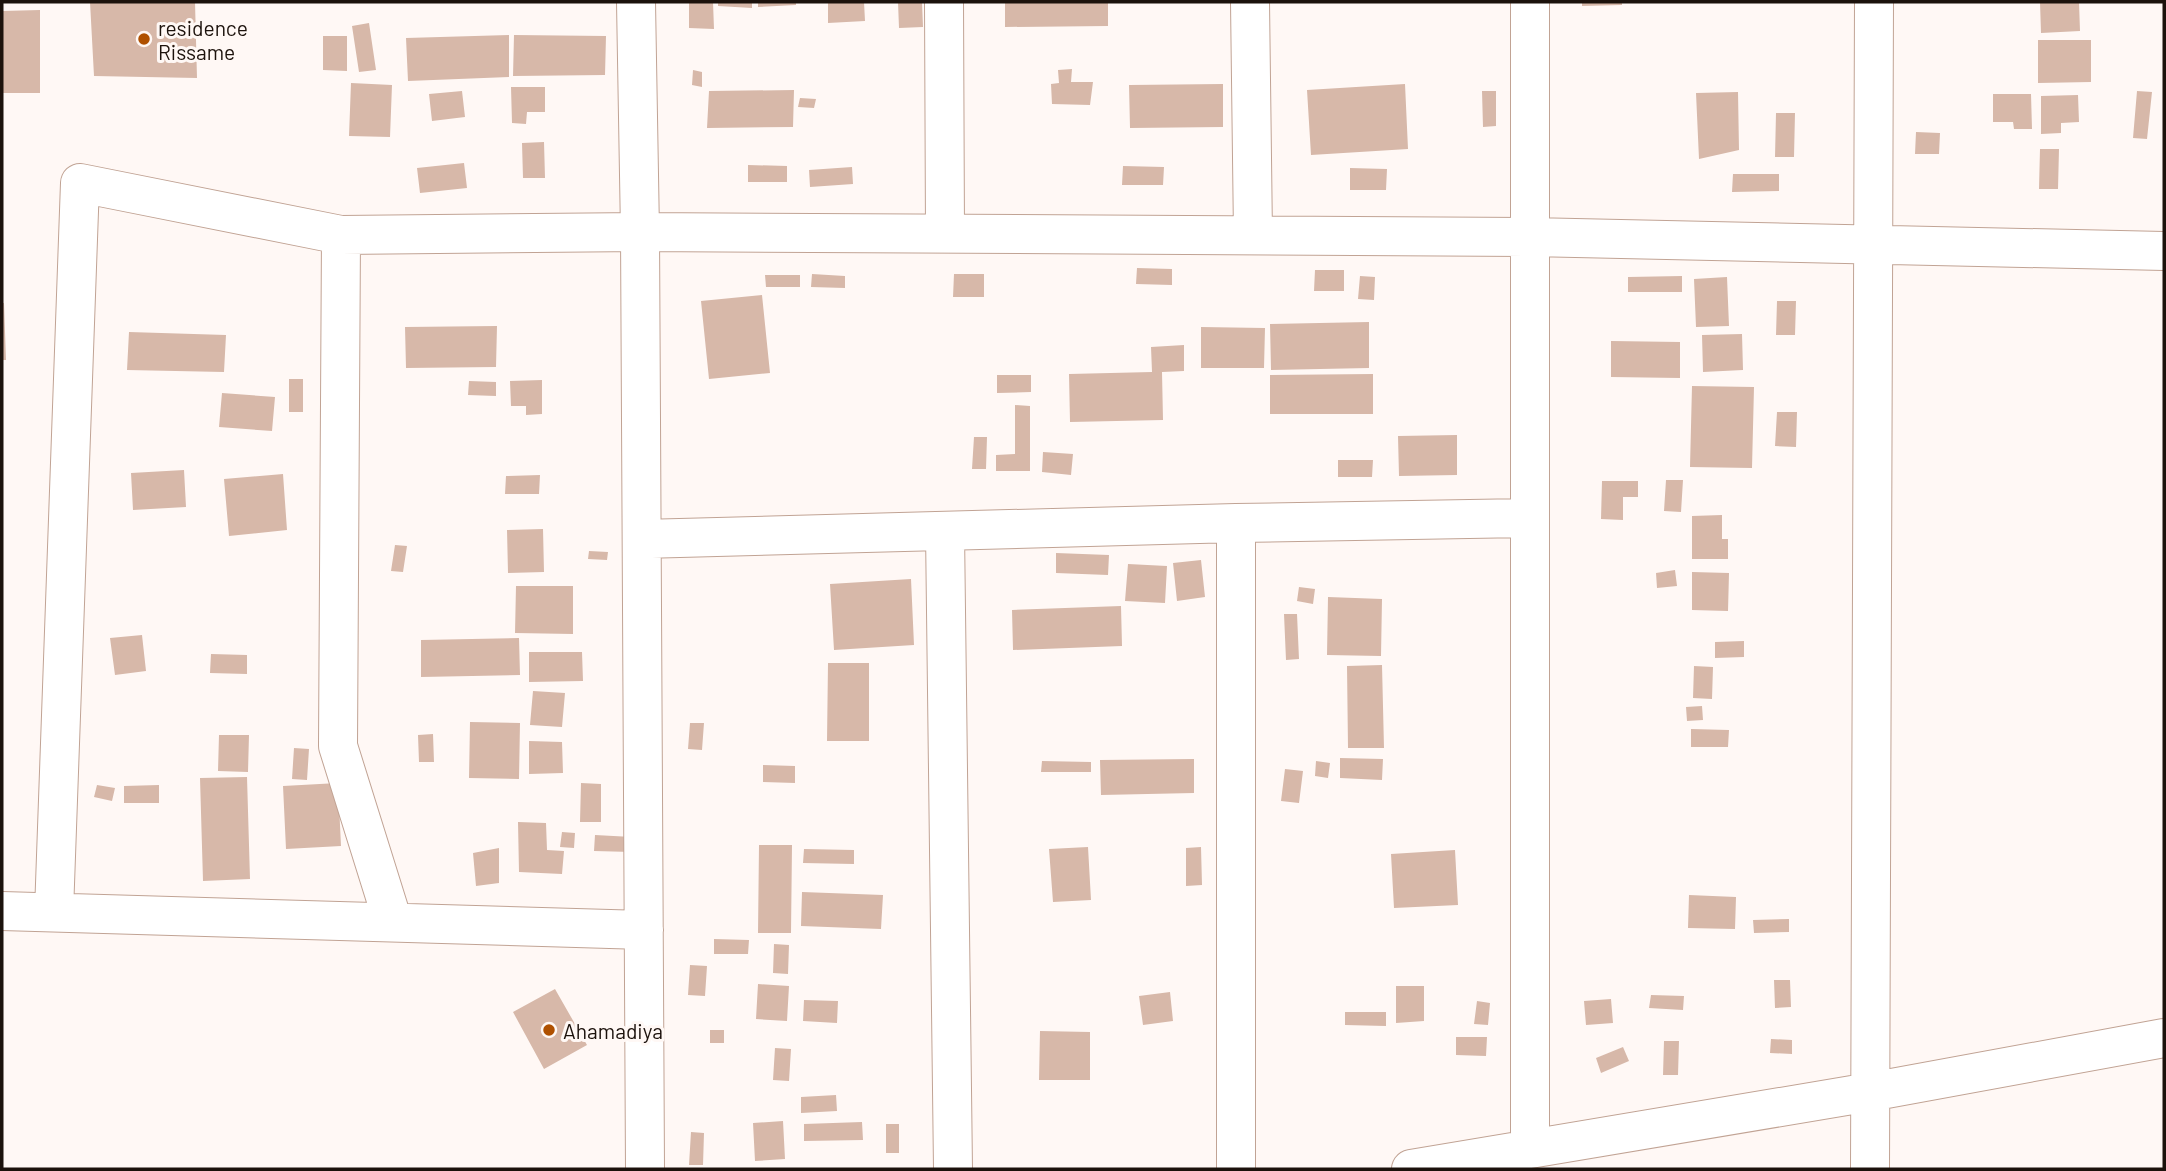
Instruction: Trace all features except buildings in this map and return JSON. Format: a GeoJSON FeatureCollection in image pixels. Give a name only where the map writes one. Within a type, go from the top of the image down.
{"type":"FeatureCollection","features":[{"type":"Feature","properties":{"kind":"street"},"geometry":{"type":"LineString","coordinates":[[636,2],[640,232],[645,1169]]}},
{"type":"Feature","properties":{"kind":"street"},"geometry":{"type":"LineString","coordinates":[[944,2],[945,233]]}},
{"type":"Feature","properties":{"kind":"street"},"geometry":{"type":"LineString","coordinates":[[1250,2],[1254,235]]}},
{"type":"Feature","properties":{"kind":"street"},"geometry":{"type":"LineString","coordinates":[[1530,2],[1530,1149]]}},
{"type":"Feature","properties":{"kind":"street"},"geometry":{"type":"LineString","coordinates":[[1870,1169],[1874,2]]}},
{"type":"Feature","properties":{"kind":"street"},"geometry":{"type":"LineString","coordinates":[[54,912],[80,183],[341,235],[640,232],[1530,237],[2164,251]]}},
{"type":"Feature","properties":{"kind":"street"},"geometry":{"type":"LineString","coordinates":[[341,235],[338,746],[393,922]]}},
{"type":"Feature","properties":{"kind":"street"},"geometry":{"type":"LineString","coordinates":[[642,540],[1236,523],[1530,518]]}},
{"type":"Feature","properties":{"kind":"street"},"geometry":{"type":"LineString","coordinates":[[1236,523],[1236,1169]]}},
{"type":"Feature","properties":{"kind":"street"},"geometry":{"type":"LineString","coordinates":[[945,531],[953,1169]]}},
{"type":"Feature","properties":{"kind":"street"},"geometry":{"type":"LineString","coordinates":[[2,911],[644,930]]}},
{"type":"Feature","properties":{"kind":"street"},"geometry":{"type":"LineString","coordinates":[[1410,1169],[1870,1093],[2164,1038]]}},
{"type":"Feature","properties":{"kind":"place","name":"residence Rissame"},"geometry":{"type":"Point","coordinates":[144,39]}},
{"type":"Feature","properties":{"kind":"place","name":"Ahamadiya"},"geometry":{"type":"Point","coordinates":[549,1030]}}]}
